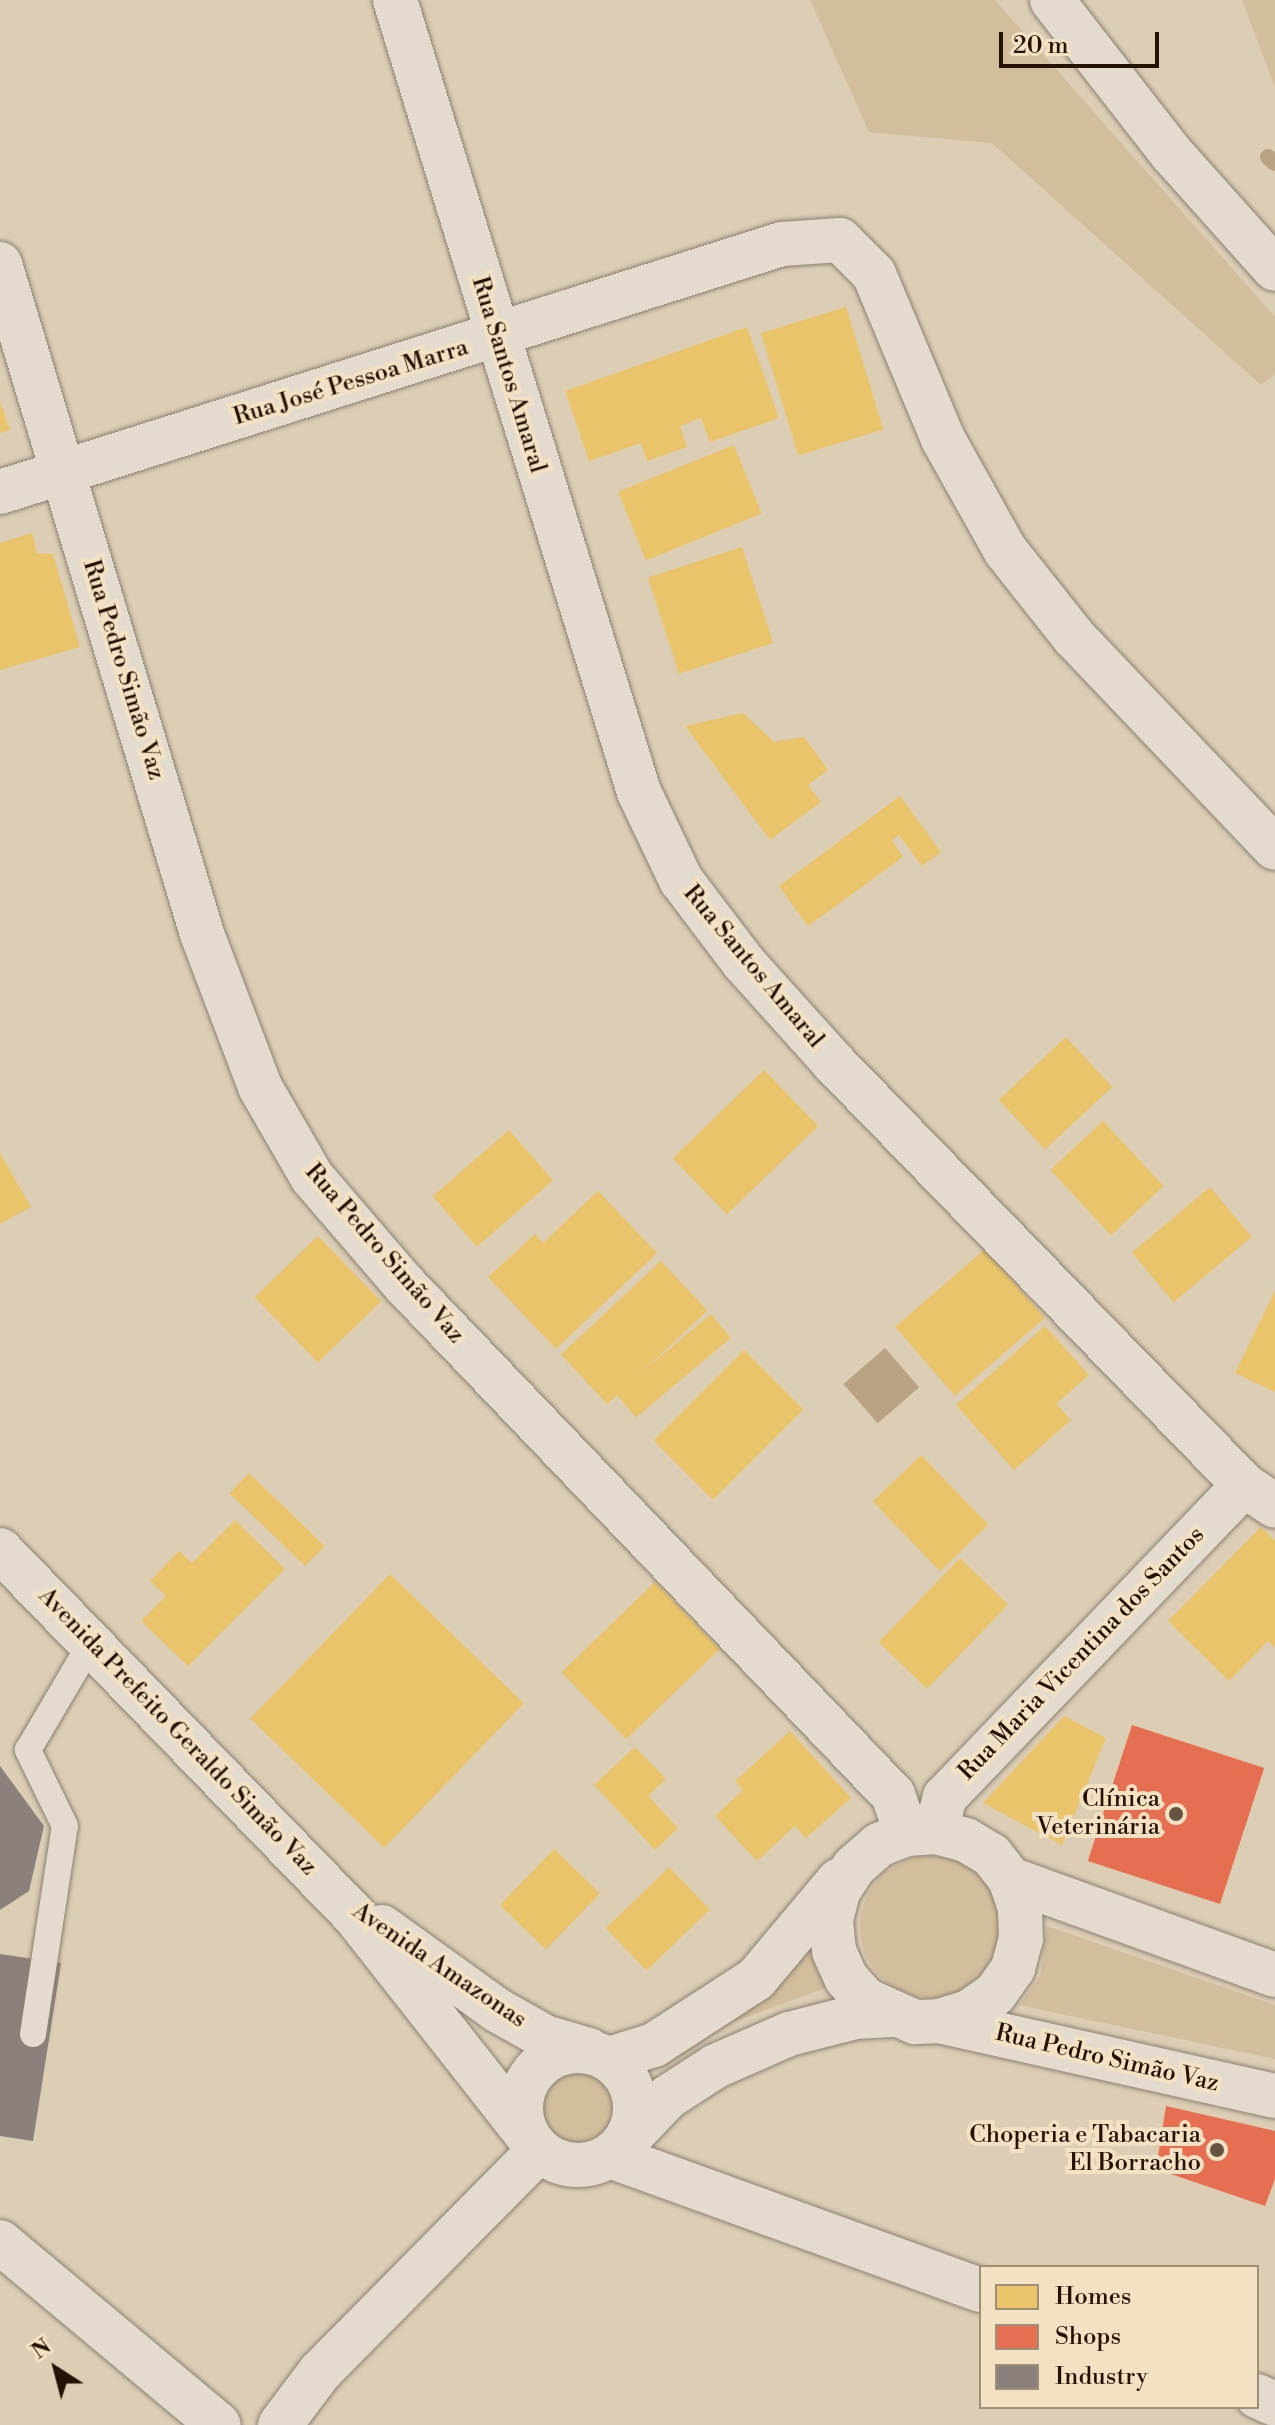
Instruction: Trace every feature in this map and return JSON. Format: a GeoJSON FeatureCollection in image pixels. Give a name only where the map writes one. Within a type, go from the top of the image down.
{"type":"FeatureCollection","features":[{"type":"Feature","properties":{"kind":"street","name":"Rua Santos Amaral"},"geometry":{"type":"LineString","coordinates":[[395,0],[496,338],[639,792],[681,880],[744,963],[833,1062],[1260,1496]]}},
{"type":"Feature","properties":{"kind":"street"},"geometry":{"type":"LineString","coordinates":[[1052,0],[1172,154],[1275,269]]}},
{"type":"Feature","properties":{"kind":"street","name":"Rua José Pessoa Marra"},"geometry":{"type":"LineString","coordinates":[[0,492],[496,338],[782,244],[840,240],[874,274],[943,439],[1005,550],[1074,637],[1275,848]]}},
{"type":"Feature","properties":{"kind":"street","name":"Rua Pedro Simão Vaz"},"geometry":{"type":"LineString","coordinates":[[0,264],[202,934],[260,1087],[312,1177],[405,1285],[893,1795],[922,1833]]}},
{"type":"Feature","properties":{"kind":"street","name":"Rua Maria Vicentina dos Santos"},"geometry":{"type":"LineString","coordinates":[[922,1833],[945,1797],[1260,1496]]}},
{"type":"Feature","properties":{"kind":"street","name":"Avenida Prefeito Geraldo Simão Vaz"},"geometry":{"type":"LineString","coordinates":[[0,1550],[344,1904]]}},
{"type":"Feature","properties":{"kind":"street"},"geometry":{"type":"LineString","coordinates":[[922,1833],[966,1840],[991,1855],[1010,1879],[1021,1923],[1013,1968],[995,1994],[969,2012],[939,2021],[891,2015],[855,2017],[789,2034],[716,2066],[668,2097],[617,2149],[574,2166],[533,2144],[521,2100],[537,2066],[553,2056],[600,2055],[654,2045],[756,1979],[854,1867],[879,1845],[922,1833]]}},
{"type":"Feature","properties":{"kind":"street"},"geometry":{"type":"LineString","coordinates":[[854,1867],[838,1892],[831,1921],[834,1951],[846,1978],[866,2000],[891,2015]]}},
{"type":"Feature","properties":{"kind":"street"},"geometry":{"type":"LineString","coordinates":[[1010,1879],[1275,1975]]}},
{"type":"Feature","properties":{"kind":"street","name":"Avenida Amazonas"},"geometry":{"type":"LineString","coordinates":[[344,1904],[497,2010],[545,2037],[600,2055]]}},
{"type":"Feature","properties":{"kind":"street","name":"Avenida Amazonas"},"geometry":{"type":"LineString","coordinates":[[344,1904],[533,2144]]}},
{"type":"Feature","properties":{"kind":"street","name":"Rua Pedro Simão Vaz"},"geometry":{"type":"LineString","coordinates":[[939,2021],[1275,2096]]}},
{"type":"Feature","properties":{"kind":"street"},"geometry":{"type":"LineString","coordinates":[[600,2055],[623,2071],[634,2097],[633,2126],[617,2149]]}},
{"type":"Feature","properties":{"kind":"street"},"geometry":{"type":"LineString","coordinates":[[280,2425],[320,2372],[533,2144]]}},
{"type":"Feature","properties":{"kind":"street"},"geometry":{"type":"LineString","coordinates":[[617,2149],[979,2289]]}},
{"type":"Feature","properties":{"kind":"street"},"geometry":{"type":"LineString","coordinates":[[0,2242],[219,2425]]}},
{"type":"Feature","properties":{"kind":"lane"},"geometry":{"type":"LineString","coordinates":[[33,2034],[65,1826],[28,1750],[91,1643]]}},
{"type":"Feature","properties":{"kind":"shaded area"},"geometry":{"type":"Polygon","coordinates":[[[810,0],[995,0],[1275,317],[1275,374],[1261,385],[992,143],[869,132],[810,0]]]}},
{"type":"Feature","properties":{"kind":"shaded area"},"geometry":{"type":"Polygon","coordinates":[[[1242,0],[1275,0],[1275,87],[1273,82],[1242,0]]]}},
{"type":"Feature","properties":{"kind":"shaded area"},"geometry":{"type":"Polygon","coordinates":[[[885,1348],[919,1387],[878,1423],[843,1384],[885,1348]]]}},
{"type":"Feature","properties":{"kind":"shaded area"},"geometry":{"type":"Polygon","coordinates":[[[931,1856],[958,1861],[982,1876],[997,1900],[1002,1927],[997,1954],[982,1978],[958,1993],[931,1998],[904,1993],[880,1978],[865,1954],[860,1927],[865,1900],[880,1876],[904,1861],[931,1856]]]}},
{"type":"Feature","properties":{"kind":"shaded area"},"geometry":{"type":"Polygon","coordinates":[[[1047,1926],[1275,2005],[1275,2059],[1019,2005],[1040,1976],[1047,1926]]]}},
{"type":"Feature","properties":{"kind":"shaded area"},"geometry":{"type":"Polygon","coordinates":[[[811,1948],[818,1974],[831,1986],[731,2023],[665,2067],[661,2057],[792,1967],[811,1948]]]}},
{"type":"Feature","properties":{"kind":"shaded area"},"geometry":{"type":"Polygon","coordinates":[[[570,2068],[586,2068],[602,2075],[613,2086],[620,2110],[617,2126],[608,2140],[586,2152],[570,2152],[554,2145],[543,2134],[536,2118],[536,2102],[543,2086],[554,2075],[570,2068]]]}},
{"type":"Feature","properties":{"kind":"building: Homes"},"geometry":{"type":"Polygon","coordinates":[[[846,307],[883,429],[798,455],[761,333],[846,307]]]}},
{"type":"Feature","properties":{"kind":"building: Homes"},"geometry":{"type":"Polygon","coordinates":[[[747,327],[779,418],[710,442],[701,418],[680,426],[687,447],[647,461],[641,443],[589,461],[565,391],[747,327]]]}},
{"type":"Feature","properties":{"kind":"building: Homes"},"geometry":{"type":"Polygon","coordinates":[[[0,401],[10,430],[0,433],[0,401]]]}},
{"type":"Feature","properties":{"kind":"building: Homes"},"geometry":{"type":"Polygon","coordinates":[[[734,445],[762,514],[646,560],[618,492],[734,445]]]}},
{"type":"Feature","properties":{"kind":"building: Homes"},"geometry":{"type":"Polygon","coordinates":[[[32,533],[37,553],[53,554],[80,647],[0,670],[0,543],[32,533]]]}},
{"type":"Feature","properties":{"kind":"building: Homes"},"geometry":{"type":"Polygon","coordinates":[[[742,547],[773,643],[679,674],[648,578],[742,547]]]}},
{"type":"Feature","properties":{"kind":"building: Homes"},"geometry":{"type":"Polygon","coordinates":[[[743,713],[774,742],[804,737],[828,770],[808,785],[821,802],[770,840],[685,726],[743,713]]]}},
{"type":"Feature","properties":{"kind":"building: Homes"},"geometry":{"type":"Polygon","coordinates":[[[900,796],[941,852],[922,866],[899,835],[892,840],[903,857],[808,926],[779,886],[900,796]]]}},
{"type":"Feature","properties":{"kind":"building: Homes"},"geometry":{"type":"Polygon","coordinates":[[[1066,1037],[1112,1087],[1045,1149],[999,1100],[1066,1037]]]}},
{"type":"Feature","properties":{"kind":"building: Homes"},"geometry":{"type":"Polygon","coordinates":[[[764,1070],[818,1126],[727,1214],[673,1158],[764,1070]]]}},
{"type":"Feature","properties":{"kind":"building: Homes"},"geometry":{"type":"Polygon","coordinates":[[[1103,1121],[1164,1186],[1111,1235],[1050,1170],[1103,1121]]]}},
{"type":"Feature","properties":{"kind":"building: Homes"},"geometry":{"type":"Polygon","coordinates":[[[509,1130],[553,1181],[477,1247],[433,1196],[509,1130]]]}},
{"type":"Feature","properties":{"kind":"building: Homes"},"geometry":{"type":"Polygon","coordinates":[[[0,1153],[31,1207],[0,1224],[0,1153]]]}},
{"type":"Feature","properties":{"kind":"building: Homes"},"geometry":{"type":"Polygon","coordinates":[[[1210,1187],[1252,1237],[1174,1302],[1132,1253],[1210,1187]]]}},
{"type":"Feature","properties":{"kind":"building: Homes"},"geometry":{"type":"Polygon","coordinates":[[[598,1191],[657,1253],[556,1349],[488,1277],[535,1234],[543,1243],[598,1191]]]}},
{"type":"Feature","properties":{"kind":"building: Homes"},"geometry":{"type":"Polygon","coordinates":[[[318,1236],[381,1301],[318,1363],[255,1297],[318,1236]]]}},
{"type":"Feature","properties":{"kind":"building: Homes"},"geometry":{"type":"Polygon","coordinates":[[[985,1249],[1045,1318],[955,1396],[895,1327],[985,1249]]]}},
{"type":"Feature","properties":{"kind":"building: Homes"},"geometry":{"type":"Polygon","coordinates":[[[661,1261],[707,1311],[607,1404],[561,1354],[661,1261]]]}},
{"type":"Feature","properties":{"kind":"building: Homes"},"geometry":{"type":"Polygon","coordinates":[[[1275,1291],[1275,1392],[1235,1373],[1275,1291]]]}},
{"type":"Feature","properties":{"kind":"building: Homes"},"geometry":{"type":"Polygon","coordinates":[[[711,1314],[731,1338],[636,1417],[616,1394],[711,1314]]]}},
{"type":"Feature","properties":{"kind":"building: Homes"},"geometry":{"type":"Polygon","coordinates":[[[1045,1326],[1089,1375],[1056,1404],[1071,1420],[1014,1470],[956,1405],[1045,1326]]]}},
{"type":"Feature","properties":{"kind":"building: Homes"},"geometry":{"type":"Polygon","coordinates":[[[744,1350],[803,1409],[713,1500],[653,1441],[744,1350]]]}},
{"type":"Feature","properties":{"kind":"building: Homes"},"geometry":{"type":"Polygon","coordinates":[[[921,1455],[988,1525],[940,1571],[873,1502],[921,1455]]]}},
{"type":"Feature","properties":{"kind":"building: Homes"},"geometry":{"type":"Polygon","coordinates":[[[249,1473],[325,1546],[305,1566],[230,1493],[249,1473]]]}},
{"type":"Feature","properties":{"kind":"building: Homes"},"geometry":{"type":"Polygon","coordinates":[[[235,1520],[285,1569],[188,1666],[141,1621],[166,1596],[150,1581],[179,1551],[192,1563],[235,1520]]]}},
{"type":"Feature","properties":{"kind":"building: Homes"},"geometry":{"type":"Polygon","coordinates":[[[1261,1527],[1275,1541],[1275,1648],[1268,1641],[1229,1681],[1168,1621],[1261,1527]]]}},
{"type":"Feature","properties":{"kind":"building: Homes"},"geometry":{"type":"Polygon","coordinates":[[[960,1558],[1008,1605],[927,1689],[879,1642],[960,1558]]]}},
{"type":"Feature","properties":{"kind":"building: Homes"},"geometry":{"type":"Polygon","coordinates":[[[390,1574],[524,1703],[384,1848],[250,1719],[390,1574]]]}},
{"type":"Feature","properties":{"kind":"building: Homes"},"geometry":{"type":"Polygon","coordinates":[[[655,1582],[720,1649],[626,1739],[561,1672],[655,1582]]]}},
{"type":"Feature","properties":{"kind":"building: Homes"},"geometry":{"type":"Polygon","coordinates":[[[1064,1716],[1106,1738],[1062,1845],[983,1803],[1064,1716]]]}},
{"type":"Feature","properties":{"kind":"building: Homes"},"geometry":{"type":"Polygon","coordinates":[[[790,1731],[851,1798],[806,1838],[795,1826],[757,1861],[715,1816],[743,1790],[735,1781],[790,1731]]]}},
{"type":"Feature","properties":{"kind":"building: Homes"},"geometry":{"type":"Polygon","coordinates":[[[635,1747],[666,1779],[648,1796],[678,1828],[655,1850],[594,1785],[635,1747]]]}},
{"type":"Feature","properties":{"kind":"building: Homes"},"geometry":{"type":"Polygon","coordinates":[[[554,1849],[600,1893],[546,1950],[500,1905],[554,1849]]]}},
{"type":"Feature","properties":{"kind":"building: Homes"},"geometry":{"type":"Polygon","coordinates":[[[669,1867],[710,1909],[647,1971],[606,1928],[669,1867]]]}},
{"type":"Feature","properties":{"kind":"building: Shops","name":"Clínica Veterinária"},"geometry":{"type":"Polygon","coordinates":[[[1132,1725],[1264,1768],[1220,1904],[1088,1861],[1132,1725]]]}},
{"type":"Feature","properties":{"kind":"building: Shops","name":"Choperia e Tabacaria El Borracho"},"geometry":{"type":"Polygon","coordinates":[[[1166,2106],[1275,2131],[1275,2179],[1265,2206],[1156,2169],[1166,2106]]]}},
{"type":"Feature","properties":{"kind":"building: Industry"},"geometry":{"type":"Polygon","coordinates":[[[0,1766],[44,1826],[29,1891],[0,1910],[0,1766]]]}},
{"type":"Feature","properties":{"kind":"building: Industry"},"geometry":{"type":"Polygon","coordinates":[[[0,1954],[61,1963],[33,2141],[0,2136],[0,1954]]]}},
{"type":"Feature","properties":{"kind":"waterway"},"geometry":{"type":"LineString","coordinates":[[1268,157],[1275,163]]}},
{"type":"Feature","properties":{"kind":"place","name":"Clínica Veterinária"},"geometry":{"type":"Point","coordinates":[1176,1814]}},
{"type":"Feature","properties":{"kind":"place","name":"Choperia e Tabacaria El Borracho"},"geometry":{"type":"Point","coordinates":[1217,2150]}}]}
